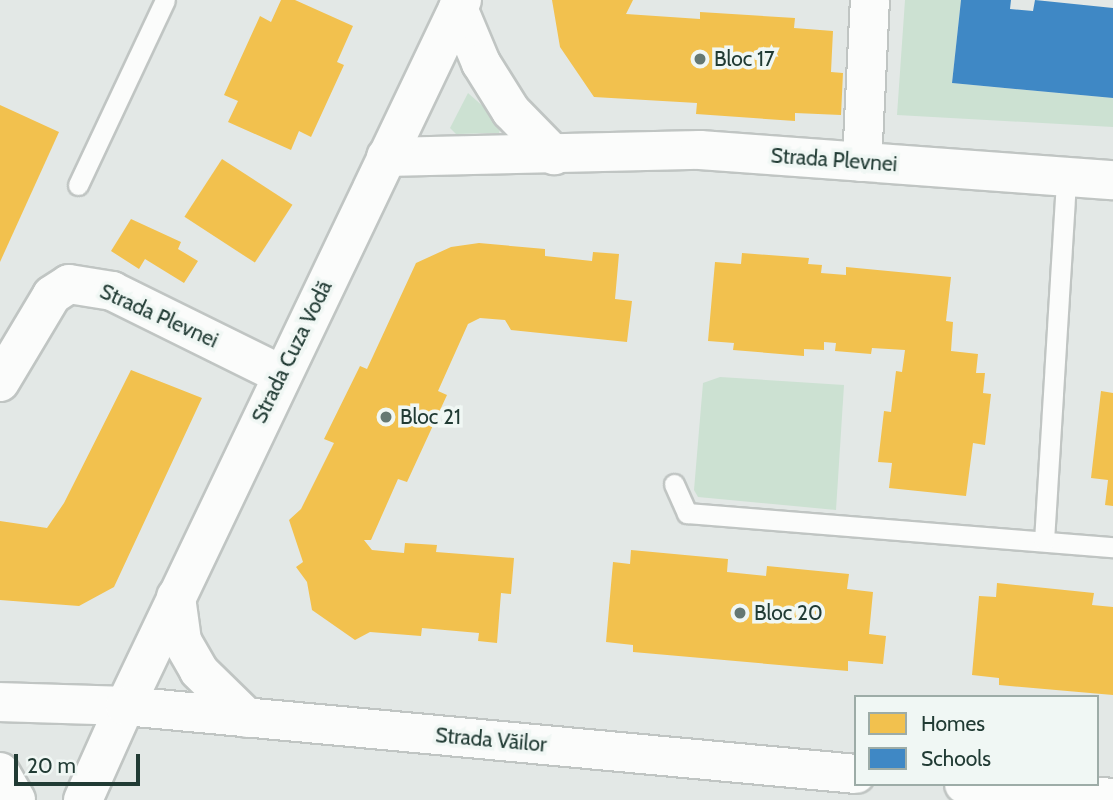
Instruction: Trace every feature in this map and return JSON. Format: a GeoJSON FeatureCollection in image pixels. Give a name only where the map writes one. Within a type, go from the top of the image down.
{"type":"FeatureCollection","features":[{"type":"Feature","properties":{"kind":"street"},"geometry":{"type":"LineString","coordinates":[[862,162],[870,0]]}},
{"type":"Feature","properties":{"kind":"street"},"geometry":{"type":"LineString","coordinates":[[460,4],[481,63],[511,111],[554,155]]}},
{"type":"Feature","properties":{"kind":"street","name":"Strada Cuza Vodă"},"geometry":{"type":"LineString","coordinates":[[83,800],[280,374],[460,4]]}},
{"type":"Feature","properties":{"kind":"street","name":"Strada Plevnei"},"geometry":{"type":"LineString","coordinates":[[386,157],[700,150],[1113,180]]}},
{"type":"Feature","properties":{"kind":"street","name":"Strada Plevnei"},"geometry":{"type":"LineString","coordinates":[[0,382],[52,295],[69,284],[112,291],[280,374]]}},
{"type":"Feature","properties":{"kind":"street"},"geometry":{"type":"LineString","coordinates":[[176,597],[182,641],[199,671],[247,718]]}},
{"type":"Feature","properties":{"kind":"street"},"geometry":{"type":"LineString","coordinates":[[0,702],[125,706]]}},
{"type":"Feature","properties":{"kind":"street","name":"Strada Văilor"},"geometry":{"type":"LineString","coordinates":[[125,706],[854,774]]}},
{"type":"Feature","properties":{"kind":"street"},"geometry":{"type":"LineString","coordinates":[[0,772],[16,800]]}},
{"type":"Feature","properties":{"kind":"street"},"geometry":{"type":"LineString","coordinates":[[984,786],[1113,799]]}},
{"type":"Feature","properties":{"kind":"lane"},"geometry":{"type":"LineString","coordinates":[[78,185],[165,0]]}},
{"type":"Feature","properties":{"kind":"lane"},"geometry":{"type":"LineString","coordinates":[[1044,541],[1066,177]]}},
{"type":"Feature","properties":{"kind":"lane"},"geometry":{"type":"LineString","coordinates":[[674,484],[687,513],[1113,547]]}},
{"type":"Feature","properties":{"kind":"green space"},"geometry":{"type":"Polygon","coordinates":[[[905,0],[961,0],[952,83],[1113,98],[1113,127],[897,115],[905,0]]]}},
{"type":"Feature","properties":{"kind":"green space"},"geometry":{"type":"Polygon","coordinates":[[[468,93],[502,123],[499,133],[456,134],[450,128],[468,93]]]}},
{"type":"Feature","properties":{"kind":"green space"},"geometry":{"type":"Polygon","coordinates":[[[720,377],[844,385],[836,510],[698,497],[694,490],[703,383],[720,377]]]}},
{"type":"Feature","properties":{"kind":"building: Homes"},"geometry":{"type":"Polygon","coordinates":[[[281,0],[295,0],[353,26],[337,62],[344,65],[311,137],[299,131],[291,150],[228,122],[238,101],[224,95],[260,16],[271,22],[281,0]]]}},
{"type":"Feature","properties":{"kind":"building: Homes","name":"Bloc 17"},"geometry":{"type":"Polygon","coordinates":[[[552,0],[633,0],[626,14],[700,19],[700,12],[795,18],[794,28],[833,31],[831,72],[843,73],[841,115],[795,113],[795,121],[696,114],[697,103],[594,97],[560,47],[552,0]]]}},
{"type":"Feature","properties":{"kind":"building: Homes"},"geometry":{"type":"Polygon","coordinates":[[[0,105],[59,132],[0,262],[0,105]]]}},
{"type":"Feature","properties":{"kind":"building: Homes"},"geometry":{"type":"Polygon","coordinates":[[[222,159],[292,205],[255,263],[184,217],[222,159]]]}},
{"type":"Feature","properties":{"kind":"building: Homes"},"geometry":{"type":"Polygon","coordinates":[[[131,219],[181,242],[178,249],[198,261],[184,283],[145,259],[139,269],[111,251],[131,219]]]}},
{"type":"Feature","properties":{"kind":"building: Homes"},"geometry":{"type":"Polygon","coordinates":[[[479,243],[545,249],[545,256],[592,261],[593,252],[619,254],[615,299],[632,301],[627,342],[511,330],[505,320],[480,318],[468,324],[438,391],[447,395],[407,482],[398,479],[371,540],[364,540],[372,550],[404,553],[405,543],[437,545],[436,552],[514,558],[511,594],[501,593],[497,643],[478,641],[479,633],[422,628],[421,636],[370,632],[355,640],[312,610],[307,582],[296,567],[303,562],[289,520],[301,509],[334,443],[324,439],[360,366],[367,369],[416,263],[451,247],[479,243]]]}},
{"type":"Feature","properties":{"kind":"building: Homes"},"geometry":{"type":"Polygon","coordinates":[[[742,253],[809,258],[808,264],[822,265],[821,273],[846,275],[846,267],[951,277],[946,321],[953,322],[951,351],[978,354],[976,373],[985,373],[983,393],[991,394],[985,445],[973,443],[966,496],[889,488],[892,463],[878,462],[884,411],[891,412],[896,371],[902,372],[905,350],[872,348],[871,354],[835,351],[836,343],[824,342],[824,350],[804,349],[804,356],[733,350],[734,343],[708,341],[715,262],[741,264],[742,253]]]}},
{"type":"Feature","properties":{"kind":"building: Homes"},"geometry":{"type":"Polygon","coordinates":[[[131,370],[202,398],[114,587],[79,606],[0,600],[0,521],[47,528],[64,503],[131,370]]]}},
{"type":"Feature","properties":{"kind":"building: Homes"},"geometry":{"type":"Polygon","coordinates":[[[1101,391],[1113,393],[1113,506],[1105,505],[1108,480],[1091,478],[1101,391]]]}},
{"type":"Feature","properties":{"kind":"building: Homes","name":"Bloc 20"},"geometry":{"type":"Polygon","coordinates":[[[631,550],[728,559],[727,572],[766,576],[767,566],[849,574],[847,589],[873,592],[869,634],[886,636],[883,664],[848,661],[848,671],[633,652],[633,645],[606,642],[613,562],[630,564],[631,550]]]}},
{"type":"Feature","properties":{"kind":"building: Homes"},"geometry":{"type":"Polygon","coordinates":[[[997,583],[1094,593],[1092,605],[1113,607],[1113,695],[999,685],[999,678],[972,675],[979,596],[996,597],[997,583]]]}},
{"type":"Feature","properties":{"kind":"building: Schools"},"geometry":{"type":"Polygon","coordinates":[[[961,0],[1011,0],[1010,9],[1033,11],[1035,0],[1113,8],[1113,98],[952,83],[961,0]]]}},
{"type":"Feature","properties":{"kind":"place","name":"Bloc 17"},"geometry":{"type":"Point","coordinates":[700,59]}},
{"type":"Feature","properties":{"kind":"place","name":"Bloc 21"},"geometry":{"type":"Point","coordinates":[386,417]}},
{"type":"Feature","properties":{"kind":"place","name":"Bloc 20"},"geometry":{"type":"Point","coordinates":[740,613]}}]}
